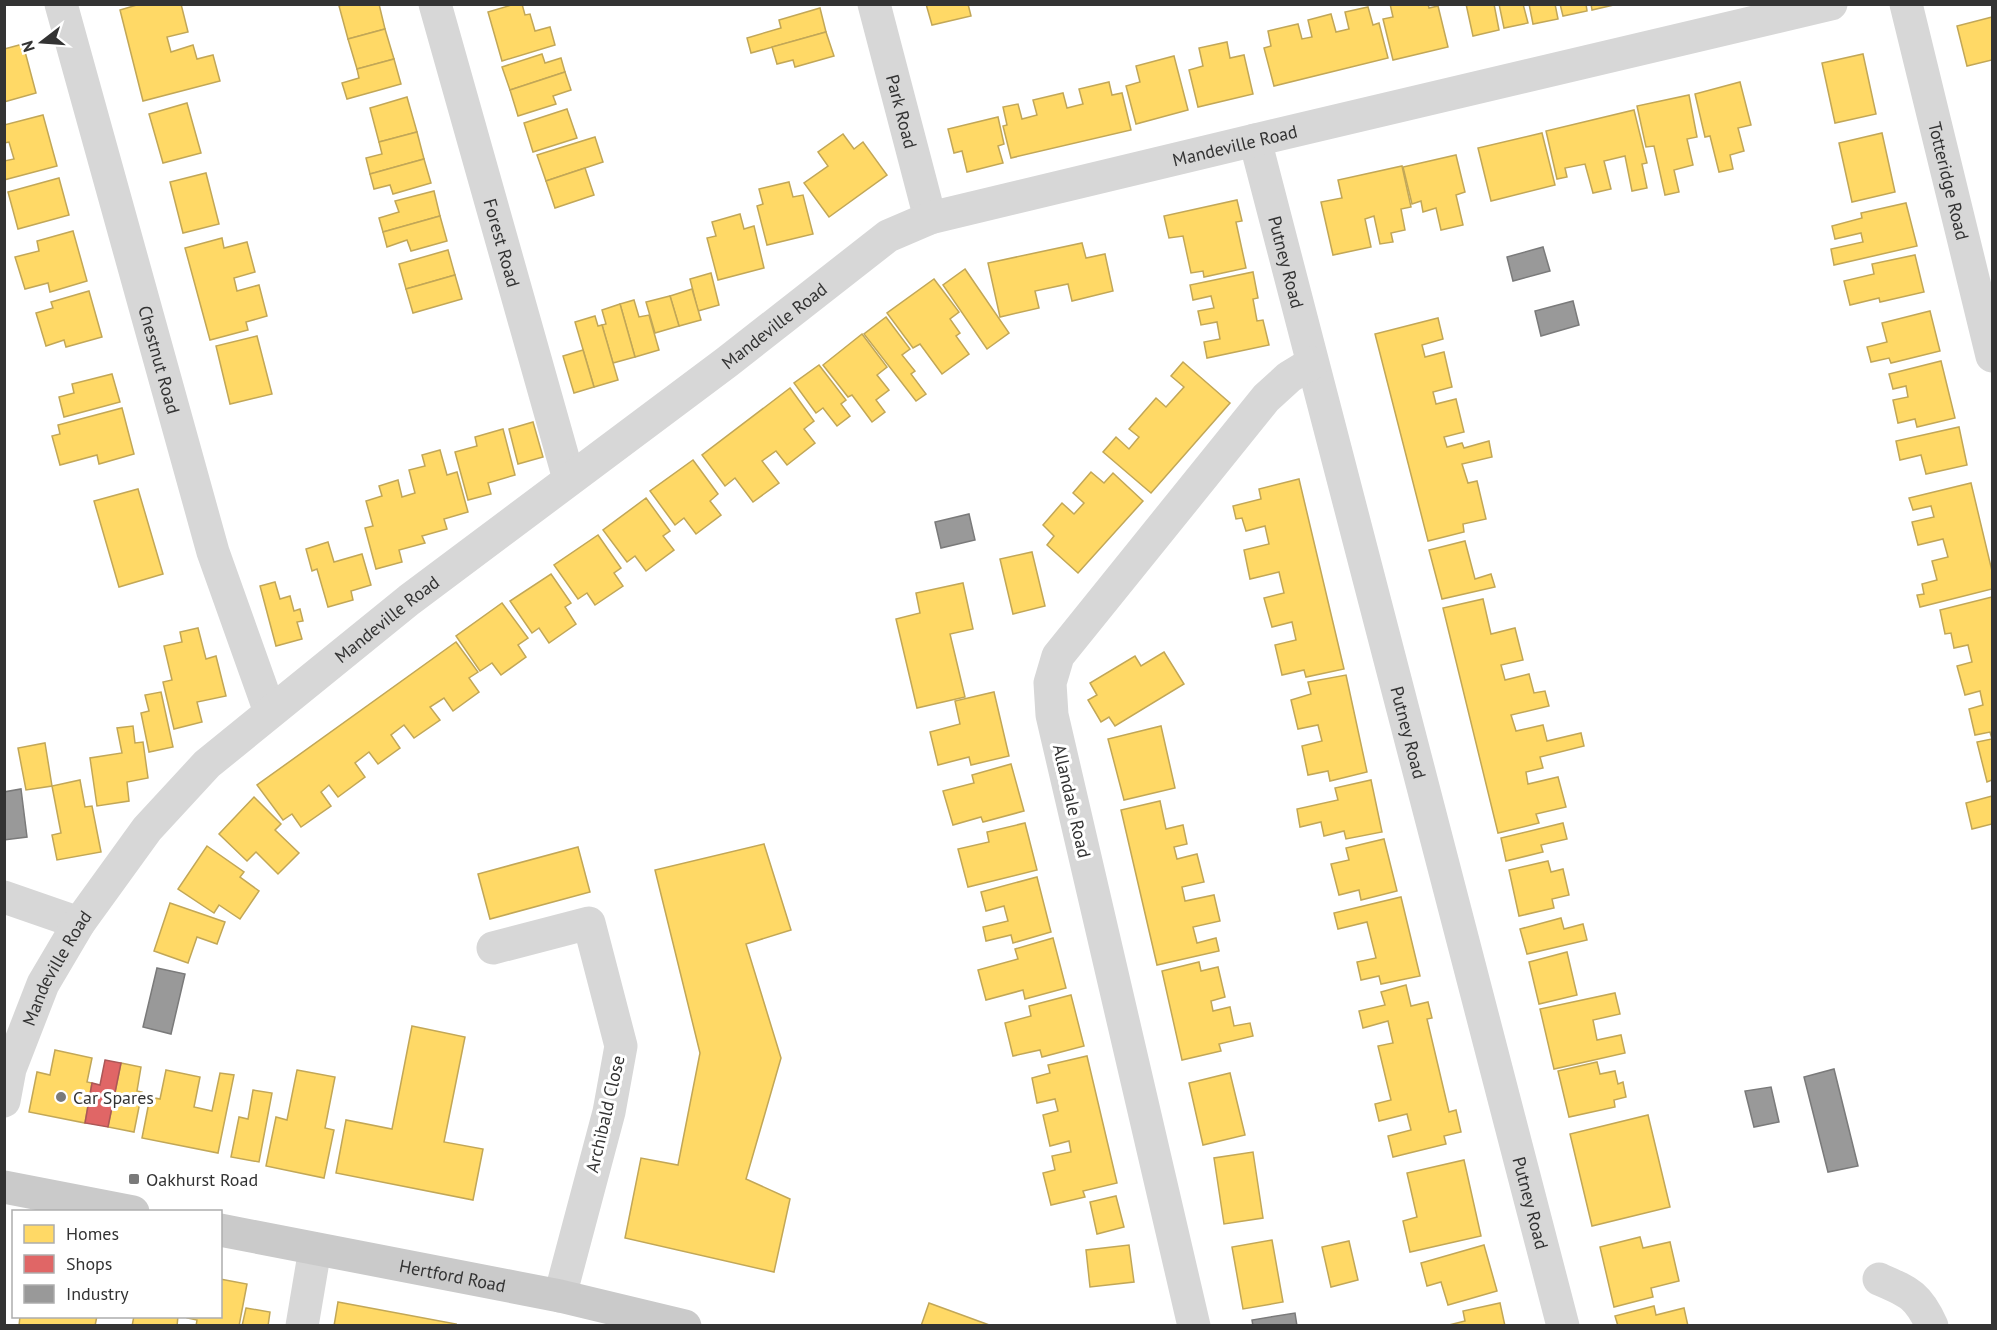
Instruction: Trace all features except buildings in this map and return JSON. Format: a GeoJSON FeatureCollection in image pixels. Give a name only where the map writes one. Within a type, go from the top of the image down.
{"type":"FeatureCollection","features":[{"type":"Feature","properties":{"kind":"main road"},"geometry":{"type":"LineString","coordinates":[[4,1187],[123,1210]]}},
{"type":"Feature","properties":{"kind":"main road","name":"Hertford Road"},"geometry":{"type":"LineString","coordinates":[[222,1230],[560,1296],[634,1320],[685,1326]]}},
{"type":"Feature","properties":{"kind":"street","name":"Chestnut Road"},"geometry":{"type":"LineString","coordinates":[[61,4],[213,552],[270,712]]}},
{"type":"Feature","properties":{"kind":"street","name":"Forest Road"},"geometry":{"type":"LineString","coordinates":[[435,4],[569,479]]}},
{"type":"Feature","properties":{"kind":"street","name":"Park Road"},"geometry":{"type":"LineString","coordinates":[[874,4],[930,218]]}},
{"type":"Feature","properties":{"kind":"street","name":"Mandeville Road"},"geometry":{"type":"LineString","coordinates":[[4,1101],[10,1069],[43,984],[79,923],[147,829],[207,764],[409,600],[727,362],[888,236],[930,218],[1831,4]]}},
{"type":"Feature","properties":{"kind":"street","name":"Totteridge Road"},"geometry":{"type":"LineString","coordinates":[[1906,4],[1992,356]]}},
{"type":"Feature","properties":{"kind":"street","name":"Putney Road"},"geometry":{"type":"LineString","coordinates":[[1255,140],[1563,1326]]}},
{"type":"Feature","properties":{"kind":"street","name":"Allandale Road"},"geometry":{"type":"LineString","coordinates":[[1194,1326],[1055,726],[1050,683],[1058,656],[1266,398],[1289,376],[1312,363]]}},
{"type":"Feature","properties":{"kind":"street"},"geometry":{"type":"LineString","coordinates":[[4,897],[79,923]]}},
{"type":"Feature","properties":{"kind":"street","name":"Archibald Close"},"geometry":{"type":"LineString","coordinates":[[493,948],[589,923],[621,1046],[609,1112],[560,1296]]}},
{"type":"Feature","properties":{"kind":"street"},"geometry":{"type":"LineString","coordinates":[[302,1326],[315,1249]]}},
{"type":"Feature","properties":{"kind":"street"},"geometry":{"type":"LineString","coordinates":[[1880,1279],[1906,1290],[1923,1305],[1932,1326]]}},
{"type":"Feature","properties":{"kind":"place","name":"Car Spares"},"geometry":{"type":"Point","coordinates":[61,1097]}},
{"type":"Feature","properties":{"kind":"place","name":"Oakhurst Road"},"geometry":{"type":"Point","coordinates":[134,1179]}}]}
